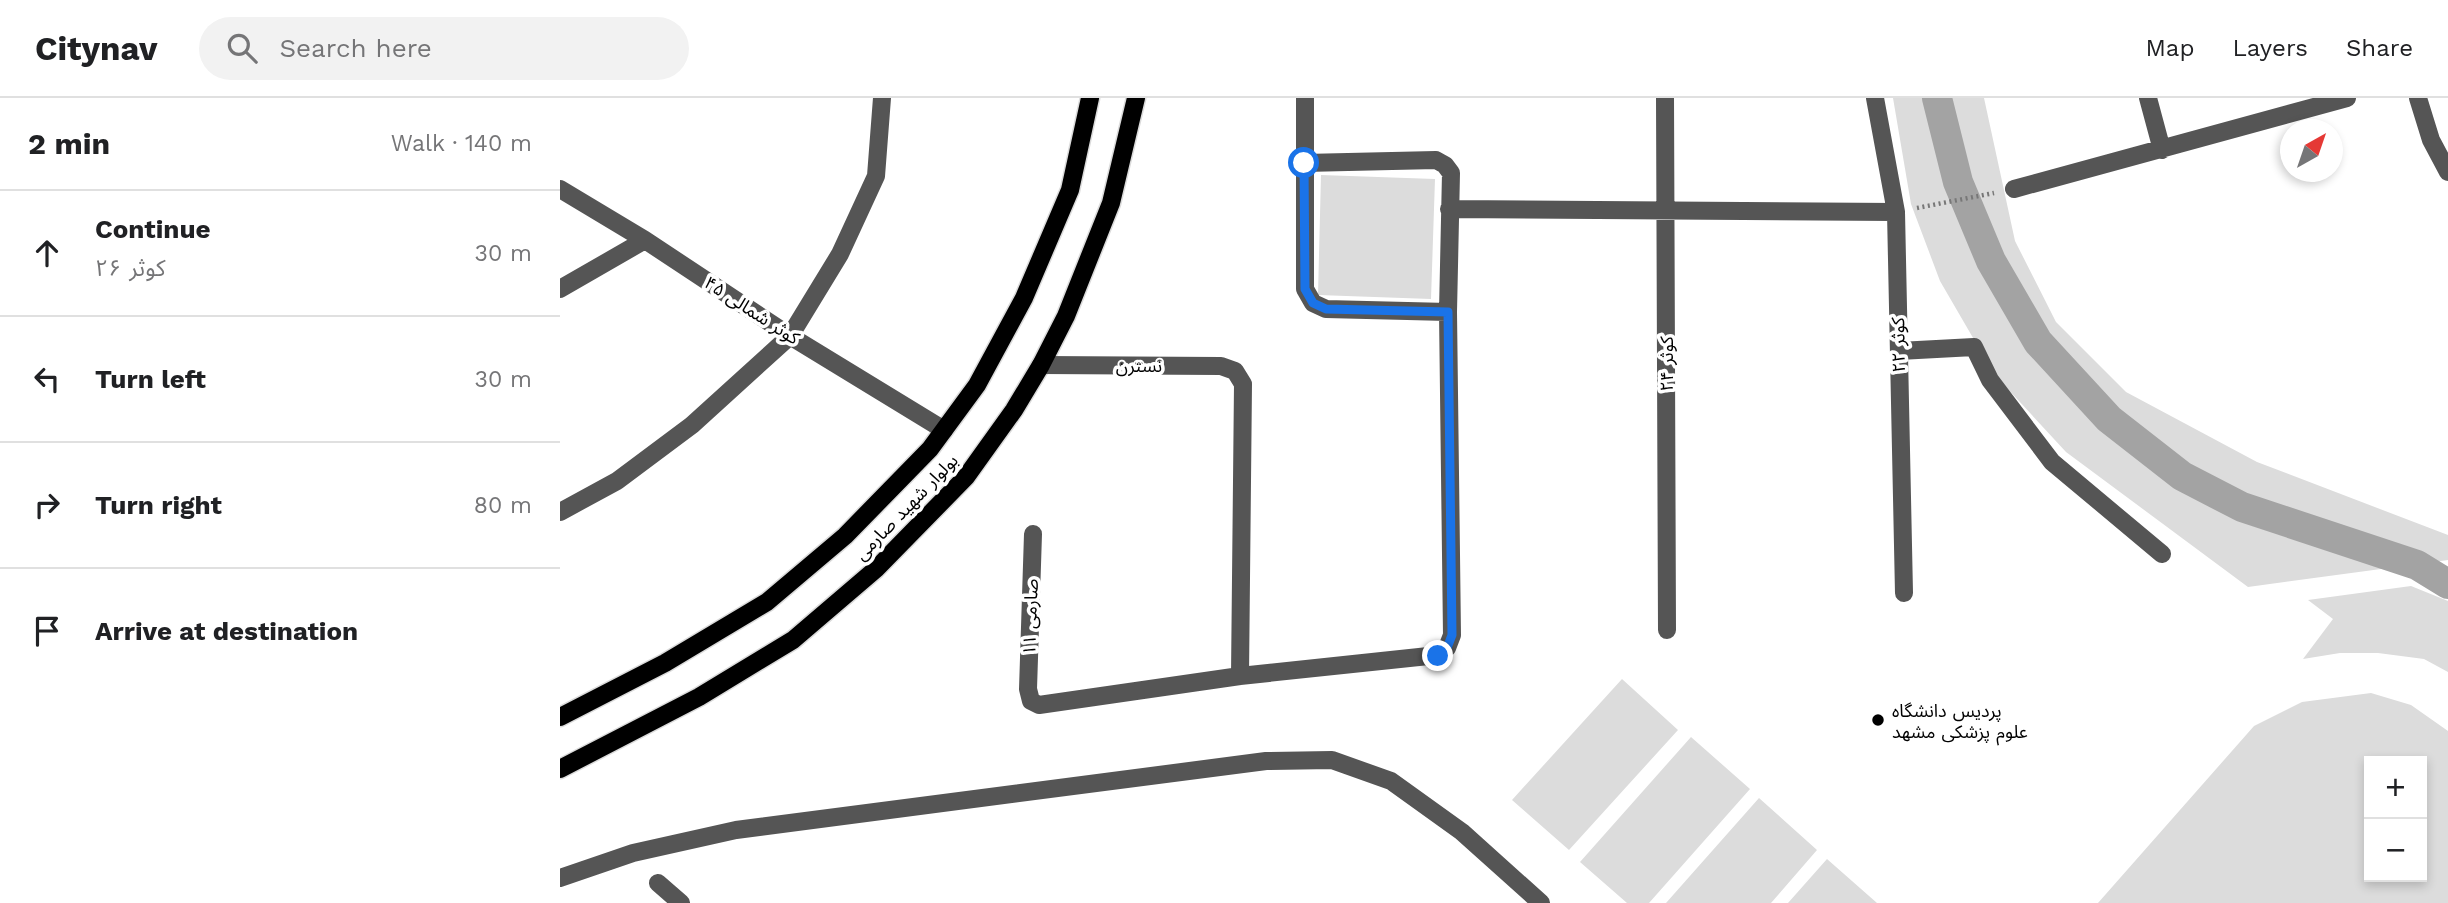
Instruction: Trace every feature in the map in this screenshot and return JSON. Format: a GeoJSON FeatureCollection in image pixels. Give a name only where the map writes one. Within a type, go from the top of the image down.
{"type":"FeatureCollection","features":[{"type":"Feature","properties":{"kind":"main road","name":"بولوار شهید صارمی"},"geometry":{"type":"LineString","coordinates":[[560,717],[665,663],[767,602],[845,536],[930,449],[977,385],[1024,298],[1070,190],[1090,98]]}},
{"type":"Feature","properties":{"kind":"main road","name":"بولوار شهید صارمی"},"geometry":{"type":"LineString","coordinates":[[560,769],[699,697],[793,640],[876,569],[966,477],[1014,410],[1066,316],[1111,203],[1136,98]]}},
{"type":"Feature","properties":{"kind":"street"},"geometry":{"type":"LineString","coordinates":[[560,512],[617,481],[692,425],[790,336],[840,254],[876,176],[882,98]]}},
{"type":"Feature","properties":{"kind":"street"},"geometry":{"type":"LineString","coordinates":[[1305,98],[1305,289],[1313,303],[1326,309],[1448,312]]}},
{"type":"Feature","properties":{"kind":"street","name":"کوثر ۲۴"},"geometry":{"type":"LineString","coordinates":[[1665,98],[1667,630]]}},
{"type":"Feature","properties":{"kind":"street","name":"کوثر ۲۲"},"geometry":{"type":"LineString","coordinates":[[1875,98],[1896,212],[1904,593]]}},
{"type":"Feature","properties":{"kind":"street"},"geometry":{"type":"LineString","coordinates":[[2148,98],[2162,150]]}},
{"type":"Feature","properties":{"kind":"street"},"geometry":{"type":"LineString","coordinates":[[2014,189],[2347,98]]}},
{"type":"Feature","properties":{"kind":"street"},"geometry":{"type":"LineString","coordinates":[[2418,98],[2431,140],[2448,172]]}},
{"type":"Feature","properties":{"kind":"street"},"geometry":{"type":"LineString","coordinates":[[1240,676],[1438,656],[1447,648],[1452,635],[1448,312],[1451,173],[1445,165],[1436,160],[1304,163]]}},
{"type":"Feature","properties":{"kind":"street","name":"کوثر شمالی ۴۵"},"geometry":{"type":"LineString","coordinates":[[560,189],[645,240],[790,336],[944,430]]}},
{"type":"Feature","properties":{"kind":"street"},"geometry":{"type":"LineString","coordinates":[[1449,209],[1896,212]]}},
{"type":"Feature","properties":{"kind":"street"},"geometry":{"type":"LineString","coordinates":[[560,289],[645,240]]}},
{"type":"Feature","properties":{"kind":"street"},"geometry":{"type":"LineString","coordinates":[[1899,351],[1974,347],[1990,380],[2052,462],[2162,554]]}},
{"type":"Feature","properties":{"kind":"street","name":"نسترن"},"geometry":{"type":"LineString","coordinates":[[1041,365],[1221,366],[1235,371],[1243,384],[1240,676]]}},
{"type":"Feature","properties":{"kind":"street","name":"صارمی ۱۱"},"geometry":{"type":"LineString","coordinates":[[1033,534],[1028,690],[1031,701],[1039,705],[1240,676]]}},
{"type":"Feature","properties":{"kind":"street"},"geometry":{"type":"LineString","coordinates":[[560,878],[633,853],[736,830],[1266,761],[1332,760],[1391,781],[1462,832],[1541,903]]}},
{"type":"Feature","properties":{"kind":"street"},"geometry":{"type":"LineString","coordinates":[[658,883],[681,903]]}},
{"type":"Feature","properties":{"kind":"path"},"geometry":{"type":"LineString","coordinates":[[1896,212],[2014,189]]}},
{"type":"Feature","properties":{"kind":"shaded area"},"geometry":{"type":"Polygon","coordinates":[[[1893,98],[1984,98],[2015,241],[2056,322],[2126,392],[2257,462],[2448,535],[2448,560],[2248,587],[2066,452],[1994,374],[1940,281],[1911,204],[1893,98]]]}},
{"type":"Feature","properties":{"kind":"shaded area"},"geometry":{"type":"Polygon","coordinates":[[[1321,175],[1435,179],[1431,299],[1318,295],[1321,175]]]}},
{"type":"Feature","properties":{"kind":"shaded area"},"geometry":{"type":"Polygon","coordinates":[[[2411,586],[2448,601],[2448,672],[2424,659],[2378,653],[2340,653],[2303,659],[2333,619],[2308,600],[2411,586]]]}},
{"type":"Feature","properties":{"kind":"shaded area"},"geometry":{"type":"Polygon","coordinates":[[[1622,679],[1678,730],[1569,850],[1512,800],[1622,679]]]}},
{"type":"Feature","properties":{"kind":"shaded area"},"geometry":{"type":"Polygon","coordinates":[[[2371,693],[2411,705],[2448,731],[2448,903],[2098,903],[2254,726],[2302,702],[2371,693]]]}},
{"type":"Feature","properties":{"kind":"shaded area"},"geometry":{"type":"Polygon","coordinates":[[[1691,737],[1750,789],[1649,903],[1627,903],[1580,862],[1691,737]]]}},
{"type":"Feature","properties":{"kind":"shaded area"},"geometry":{"type":"Polygon","coordinates":[[[1759,798],[1817,850],[1771,903],[1666,903],[1759,798]]]}},
{"type":"Feature","properties":{"kind":"shaded area"},"geometry":{"type":"Polygon","coordinates":[[[1827,859],[1877,903],[1788,903],[1827,859]]]}},
{"type":"Feature","properties":{"kind":"waterway"},"geometry":{"type":"LineString","coordinates":[[1937,98],[1958,182],[1991,261],[2038,342],[2109,419],[2182,476],[2242,507],[2417,565],[2448,584]]}},
{"type":"Feature","properties":{"kind":"place","name":"پردیس دانشگاه علوم پزشکی مشهد"},"geometry":{"type":"Point","coordinates":[1878,720]}},
{"type":"Feature","properties":{"kind":"route"},"geometry":{"type":"LineString","coordinates":[[1304,163],[1305,289],[1313,303],[1326,309],[1448,312],[1452,635],[1447,648],[1438,656]]}}]}
